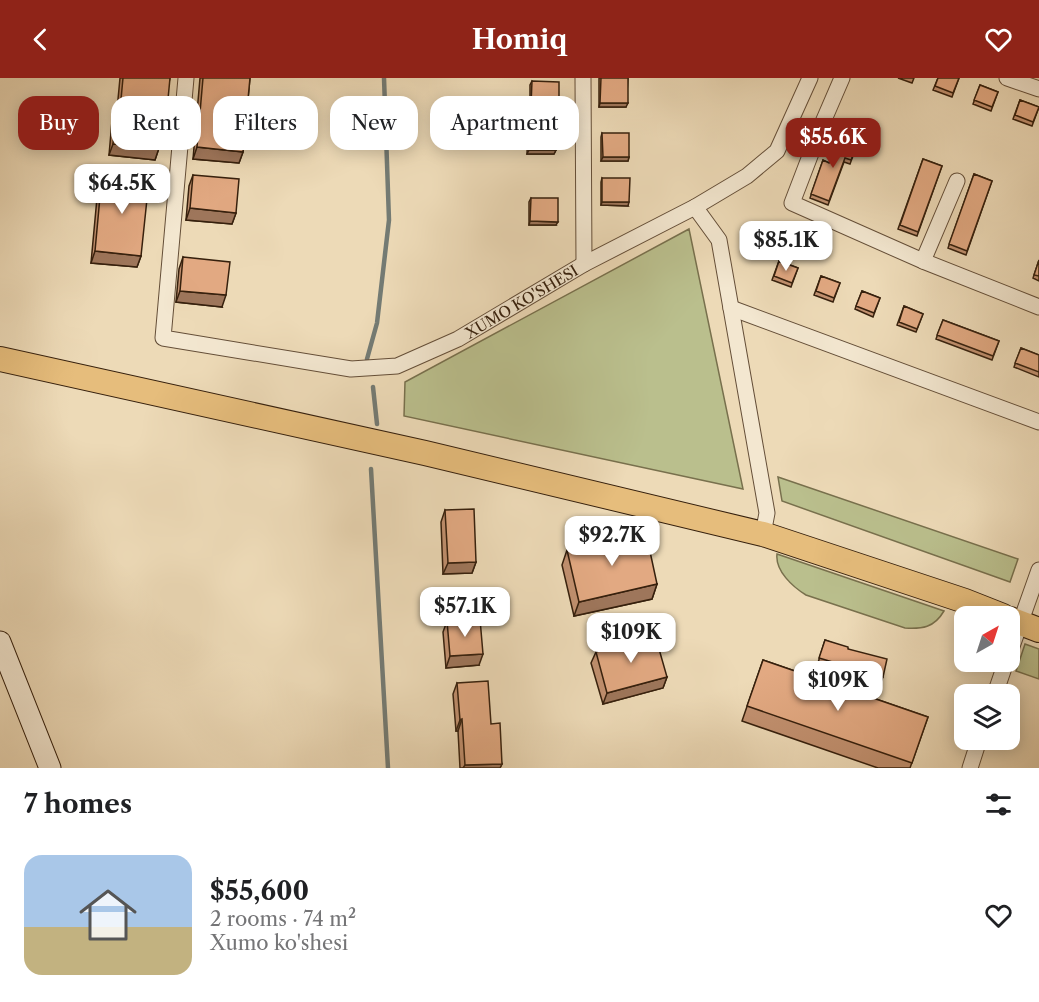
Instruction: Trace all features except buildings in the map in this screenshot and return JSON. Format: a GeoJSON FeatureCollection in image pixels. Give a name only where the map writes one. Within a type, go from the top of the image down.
{"type":"FeatureCollection","features":[{"type":"Feature","properties":{"kind":"main road"},"geometry":{"type":"LineString","coordinates":[[0,359],[425,453],[763,534],[978,606]]}},
{"type":"Feature","properties":{"kind":"street","name":"XUMO KO'SHESI"},"geometry":{"type":"LineString","coordinates":[[186,78],[162,338],[351,369],[397,366],[458,339],[584,264],[695,207],[747,176],[777,151],[810,78]]}},
{"type":"Feature","properties":{"kind":"street"},"geometry":{"type":"LineString","coordinates":[[583,78],[584,264]]}},
{"type":"Feature","properties":{"kind":"street"},"geometry":{"type":"LineString","coordinates":[[842,78],[792,203],[923,261],[1039,307]]}},
{"type":"Feature","properties":{"kind":"street"},"geometry":{"type":"LineString","coordinates":[[1007,78],[1039,89]]}},
{"type":"Feature","properties":{"kind":"street"},"geometry":{"type":"LineString","coordinates":[[923,261],[957,181]]}},
{"type":"Feature","properties":{"kind":"street"},"geometry":{"type":"LineString","coordinates":[[695,207],[719,240],[767,513],[763,534]]}},
{"type":"Feature","properties":{"kind":"street"},"geometry":{"type":"LineString","coordinates":[[732,308],[1039,422]]}},
{"type":"Feature","properties":{"kind":"street"},"geometry":{"type":"LineString","coordinates":[[1020,617],[1039,570]]}},
{"type":"Feature","properties":{"kind":"street"},"geometry":{"type":"LineString","coordinates":[[0,642],[50,768]]}},
{"type":"Feature","properties":{"kind":"street"},"geometry":{"type":"LineString","coordinates":[[970,768],[976,750]]}},
{"type":"Feature","properties":{"kind":"green space"},"geometry":{"type":"Polygon","coordinates":[[[689,229],[743,489],[404,416],[405,382],[689,229]]]}},
{"type":"Feature","properties":{"kind":"green space"},"geometry":{"type":"Polygon","coordinates":[[[778,477],[1018,559],[1010,582],[782,501],[778,477]]]}},
{"type":"Feature","properties":{"kind":"green space"},"geometry":{"type":"Polygon","coordinates":[[[777,554],[944,611],[932,624],[905,628],[806,595],[796,588],[782,572],[777,554]]]}},
{"type":"Feature","properties":{"kind":"green space"},"geometry":{"type":"Polygon","coordinates":[[[1025,644],[1039,649],[1039,679],[1019,672],[1025,644]]]}},
{"type":"Feature","properties":{"kind":"waterway"},"geometry":{"type":"LineString","coordinates":[[367,359],[377,323],[389,220],[384,78]]}},
{"type":"Feature","properties":{"kind":"waterway"},"geometry":{"type":"LineString","coordinates":[[373,387],[377,424]]}},
{"type":"Feature","properties":{"kind":"waterway"},"geometry":{"type":"LineString","coordinates":[[371,469],[388,768]]}}]}
